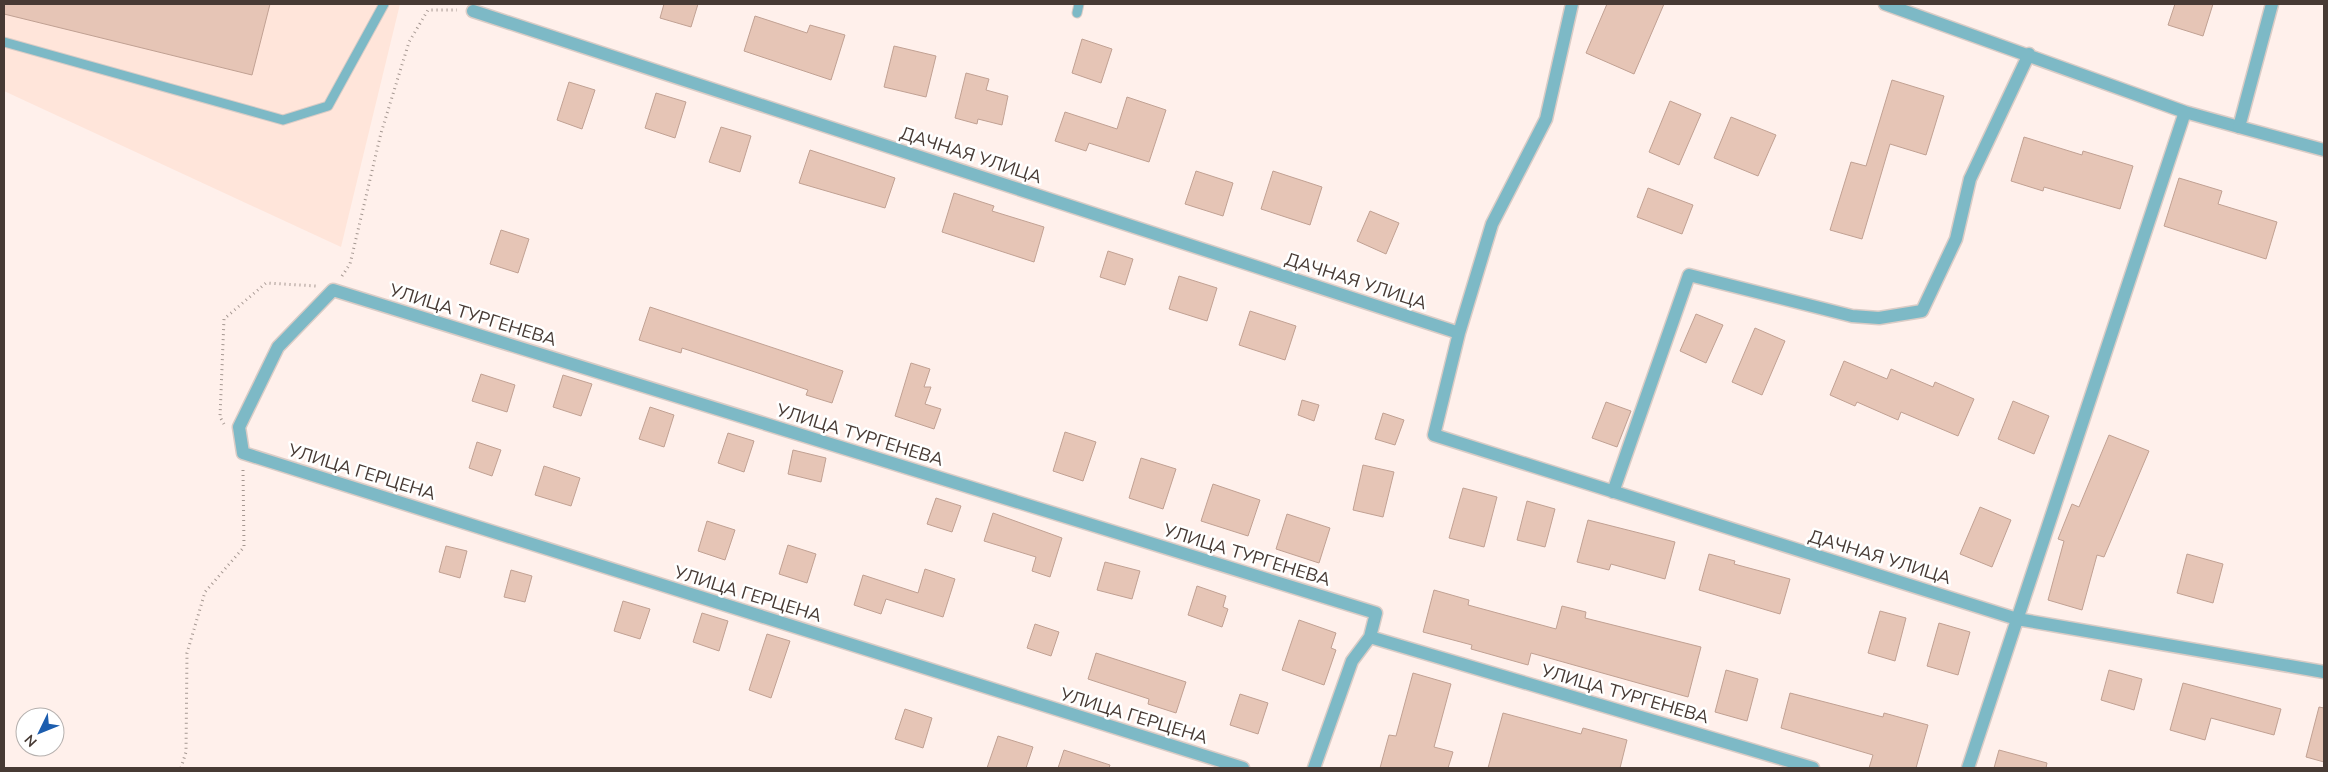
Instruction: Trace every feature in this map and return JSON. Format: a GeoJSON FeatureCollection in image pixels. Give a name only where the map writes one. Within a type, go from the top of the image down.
{"type":"FeatureCollection","features":[{"type":"Feature","properties":{"kind":"street"},"geometry":{"type":"LineString","coordinates":[[1459,333],[1492,224],[1546,118],[1572,4]]}},
{"type":"Feature","properties":{"kind":"street"},"geometry":{"type":"LineString","coordinates":[[1884,4],[2029,54],[2185,112],[2324,150]]}},
{"type":"Feature","properties":{"kind":"street"},"geometry":{"type":"LineString","coordinates":[[2238,127],[2272,4]]}},
{"type":"Feature","properties":{"kind":"street","name":"ДАЧНАЯ УЛИЦА"},"geometry":{"type":"LineString","coordinates":[[473,10],[1459,333],[1434,435],[2017,619],[2324,672]]}},
{"type":"Feature","properties":{"kind":"street"},"geometry":{"type":"LineString","coordinates":[[1613,492],[1690,275],[1852,316],[1879,318],[1922,311],[1956,240],[1970,179],[2029,54]]}},
{"type":"Feature","properties":{"kind":"street"},"geometry":{"type":"LineString","coordinates":[[1968,768],[2185,112]]}},
{"type":"Feature","properties":{"kind":"street"},"geometry":{"type":"LineString","coordinates":[[242,453],[239,428],[278,347],[333,290]]}},
{"type":"Feature","properties":{"kind":"street","name":"УЛИЦА ТУРГЕНЕВА"},"geometry":{"type":"LineString","coordinates":[[333,290],[1376,613],[1370,637],[1813,768]]}},
{"type":"Feature","properties":{"kind":"street","name":"УЛИЦА ГЕРЦЕНА"},"geometry":{"type":"LineString","coordinates":[[242,453],[1243,768]]}},
{"type":"Feature","properties":{"kind":"street"},"geometry":{"type":"LineString","coordinates":[[1314,768],[1352,660],[1370,637]]}},
{"type":"Feature","properties":{"kind":"lane"},"geometry":{"type":"LineString","coordinates":[[4,42],[283,120],[328,106],[384,4]]}},
{"type":"Feature","properties":{"kind":"lane"},"geometry":{"type":"LineString","coordinates":[[1077,14],[1079,4]]}},
{"type":"Feature","properties":{"kind":"path"},"geometry":{"type":"LineString","coordinates":[[181,768],[186,752],[187,653],[205,592],[244,547],[242,453],[220,417],[224,319],[266,283],[304,284],[333,290],[350,264],[381,134],[408,42],[428,10],[473,10]]}},
{"type":"Feature","properties":{"kind":"shaded area"},"geometry":{"type":"Polygon","coordinates":[[[4,4],[400,4],[341,247],[4,91],[4,4]]]}},
{"type":"Feature","properties":{"kind":"building"},"geometry":{"type":"Polygon","coordinates":[[[4,4],[270,4],[252,75],[4,14],[4,4]]]}},
{"type":"Feature","properties":{"kind":"building"},"geometry":{"type":"Polygon","coordinates":[[[664,4],[698,4],[691,27],[660,18],[664,4]]]}},
{"type":"Feature","properties":{"kind":"building"},"geometry":{"type":"Polygon","coordinates":[[[1607,4],[1664,4],[1634,74],[1586,53],[1607,4]]]}},
{"type":"Feature","properties":{"kind":"building"},"geometry":{"type":"Polygon","coordinates":[[[2175,4],[2213,4],[2203,36],[2168,25],[2175,4]]]}},
{"type":"Feature","properties":{"kind":"building"},"geometry":{"type":"Polygon","coordinates":[[[755,16],[807,33],[810,25],[845,35],[831,80],[744,51],[755,16]]]}},
{"type":"Feature","properties":{"kind":"building"},"geometry":{"type":"Polygon","coordinates":[[[1082,39],[1112,49],[1101,83],[1072,73],[1082,39]]]}},
{"type":"Feature","properties":{"kind":"building"},"geometry":{"type":"Polygon","coordinates":[[[894,46],[936,56],[926,97],[884,87],[894,46]]]}},
{"type":"Feature","properties":{"kind":"building"},"geometry":{"type":"Polygon","coordinates":[[[966,73],[989,79],[986,90],[1008,96],[1002,125],[978,119],[977,124],[955,118],[966,73]]]}},
{"type":"Feature","properties":{"kind":"building"},"geometry":{"type":"Polygon","coordinates":[[[1892,80],[1944,96],[1926,155],[1890,144],[1862,239],[1830,230],[1851,162],[1866,166],[1892,80]]]}},
{"type":"Feature","properties":{"kind":"building"},"geometry":{"type":"Polygon","coordinates":[[[569,82],[595,90],[582,129],[557,120],[569,82]]]}},
{"type":"Feature","properties":{"kind":"building"},"geometry":{"type":"Polygon","coordinates":[[[656,93],[686,102],[675,138],[645,128],[656,93]]]}},
{"type":"Feature","properties":{"kind":"building"},"geometry":{"type":"Polygon","coordinates":[[[1127,97],[1166,110],[1149,162],[1089,143],[1086,151],[1055,141],[1065,112],[1117,129],[1127,97]]]}},
{"type":"Feature","properties":{"kind":"building"},"geometry":{"type":"Polygon","coordinates":[[[1670,101],[1701,114],[1679,165],[1649,152],[1670,101]]]}},
{"type":"Feature","properties":{"kind":"building"},"geometry":{"type":"Polygon","coordinates":[[[1731,117],[1776,135],[1758,176],[1714,158],[1731,117]]]}},
{"type":"Feature","properties":{"kind":"building"},"geometry":{"type":"Polygon","coordinates":[[[721,127],[751,136],[740,172],[709,162],[721,127]]]}},
{"type":"Feature","properties":{"kind":"building"},"geometry":{"type":"Polygon","coordinates":[[[2024,137],[2082,155],[2083,151],[2133,166],[2120,209],[2044,187],[2043,191],[2011,181],[2024,137]]]}},
{"type":"Feature","properties":{"kind":"building"},"geometry":{"type":"Polygon","coordinates":[[[810,150],[895,178],[885,208],[799,183],[810,150]]]}},
{"type":"Feature","properties":{"kind":"building"},"geometry":{"type":"Polygon","coordinates":[[[1196,171],[1233,183],[1223,216],[1185,204],[1196,171]]]}},
{"type":"Feature","properties":{"kind":"building"},"geometry":{"type":"Polygon","coordinates":[[[1273,171],[1322,187],[1310,225],[1261,209],[1273,171]]]}},
{"type":"Feature","properties":{"kind":"building"},"geometry":{"type":"Polygon","coordinates":[[[2179,178],[2222,191],[2218,204],[2277,222],[2266,259],[2164,226],[2179,178]]]}},
{"type":"Feature","properties":{"kind":"building"},"geometry":{"type":"Polygon","coordinates":[[[1648,188],[1693,205],[1682,234],[1637,217],[1648,188]]]}},
{"type":"Feature","properties":{"kind":"building"},"geometry":{"type":"Polygon","coordinates":[[[954,193],[994,206],[992,211],[1044,227],[1034,262],[942,232],[954,193]]]}},
{"type":"Feature","properties":{"kind":"building"},"geometry":{"type":"Polygon","coordinates":[[[1370,211],[1399,223],[1386,254],[1357,241],[1370,211]]]}},
{"type":"Feature","properties":{"kind":"building"},"geometry":{"type":"Polygon","coordinates":[[[501,230],[529,239],[518,273],[490,264],[501,230]]]}},
{"type":"Feature","properties":{"kind":"building"},"geometry":{"type":"Polygon","coordinates":[[[1108,251],[1133,259],[1125,285],[1100,277],[1108,251]]]}},
{"type":"Feature","properties":{"kind":"building"},"geometry":{"type":"Polygon","coordinates":[[[1179,276],[1217,288],[1207,321],[1169,309],[1179,276]]]}},
{"type":"Feature","properties":{"kind":"building"},"geometry":{"type":"Polygon","coordinates":[[[650,307],[843,371],[832,403],[806,395],[808,390],[682,348],[681,353],[639,340],[650,307]]]}},
{"type":"Feature","properties":{"kind":"building"},"geometry":{"type":"Polygon","coordinates":[[[1250,311],[1296,326],[1285,360],[1239,345],[1250,311]]]}},
{"type":"Feature","properties":{"kind":"building"},"geometry":{"type":"Polygon","coordinates":[[[1696,314],[1723,325],[1706,363],[1680,351],[1696,314]]]}},
{"type":"Feature","properties":{"kind":"building"},"geometry":{"type":"Polygon","coordinates":[[[1755,328],[1785,341],[1762,395],[1732,382],[1755,328]]]}},
{"type":"Feature","properties":{"kind":"building"},"geometry":{"type":"Polygon","coordinates":[[[1844,361],[1887,379],[1891,369],[1933,387],[1935,382],[1974,399],[1958,436],[1901,412],[1898,420],[1857,402],[1855,406],[1830,395],[1844,361]]]}},
{"type":"Feature","properties":{"kind":"building"},"geometry":{"type":"Polygon","coordinates":[[[911,363],[930,369],[924,387],[931,387],[925,404],[941,409],[934,429],[895,416],[911,363]]]}},
{"type":"Feature","properties":{"kind":"building"},"geometry":{"type":"Polygon","coordinates":[[[481,374],[515,385],[507,412],[472,401],[481,374]]]}},
{"type":"Feature","properties":{"kind":"building"},"geometry":{"type":"Polygon","coordinates":[[[563,375],[592,384],[581,416],[553,407],[563,375]]]}},
{"type":"Feature","properties":{"kind":"building"},"geometry":{"type":"Polygon","coordinates":[[[1302,400],[1319,405],[1314,421],[1298,415],[1302,400]]]}},
{"type":"Feature","properties":{"kind":"building"},"geometry":{"type":"Polygon","coordinates":[[[2013,401],[2049,416],[2034,454],[1998,439],[2013,401]]]}},
{"type":"Feature","properties":{"kind":"building"},"geometry":{"type":"Polygon","coordinates":[[[1606,402],[1631,411],[1617,447],[1592,438],[1606,402]]]}},
{"type":"Feature","properties":{"kind":"building"},"geometry":{"type":"Polygon","coordinates":[[[650,407],[674,415],[664,447],[639,439],[650,407]]]}},
{"type":"Feature","properties":{"kind":"building"},"geometry":{"type":"Polygon","coordinates":[[[1383,413],[1404,420],[1395,445],[1375,439],[1383,413]]]}},
{"type":"Feature","properties":{"kind":"building"},"geometry":{"type":"Polygon","coordinates":[[[1065,432],[1096,442],[1083,481],[1053,471],[1065,432]]]}},
{"type":"Feature","properties":{"kind":"building"},"geometry":{"type":"Polygon","coordinates":[[[728,433],[754,441],[744,472],[718,463],[728,433]]]}},
{"type":"Feature","properties":{"kind":"building"},"geometry":{"type":"Polygon","coordinates":[[[2109,435],[2149,451],[2104,557],[2097,555],[2082,610],[2048,600],[2064,541],[2058,539],[2072,504],[2079,507],[2109,435]]]}},
{"type":"Feature","properties":{"kind":"building"},"geometry":{"type":"Polygon","coordinates":[[[477,442],[501,450],[492,476],[469,468],[477,442]]]}},
{"type":"Feature","properties":{"kind":"building"},"geometry":{"type":"Polygon","coordinates":[[[793,450],[826,458],[821,482],[788,474],[793,450]]]}},
{"type":"Feature","properties":{"kind":"building"},"geometry":{"type":"Polygon","coordinates":[[[1141,458],[1176,469],[1163,509],[1129,498],[1141,458]]]}},
{"type":"Feature","properties":{"kind":"building"},"geometry":{"type":"Polygon","coordinates":[[[1363,465],[1394,472],[1383,517],[1353,510],[1363,465]]]}},
{"type":"Feature","properties":{"kind":"building"},"geometry":{"type":"Polygon","coordinates":[[[544,466],[580,478],[571,506],[535,495],[544,466]]]}},
{"type":"Feature","properties":{"kind":"building"},"geometry":{"type":"Polygon","coordinates":[[[1213,484],[1260,500],[1248,536],[1201,521],[1213,484]]]}},
{"type":"Feature","properties":{"kind":"building"},"geometry":{"type":"Polygon","coordinates":[[[1463,488],[1497,497],[1484,547],[1449,538],[1463,488]]]}},
{"type":"Feature","properties":{"kind":"building"},"geometry":{"type":"Polygon","coordinates":[[[936,498],[961,506],[952,532],[927,524],[936,498]]]}},
{"type":"Feature","properties":{"kind":"building"},"geometry":{"type":"Polygon","coordinates":[[[1527,501],[1555,509],[1545,547],[1517,540],[1527,501]]]}},
{"type":"Feature","properties":{"kind":"building"},"geometry":{"type":"Polygon","coordinates":[[[1980,507],[2011,520],[1992,567],[1960,554],[1980,507]]]}},
{"type":"Feature","properties":{"kind":"building"},"geometry":{"type":"Polygon","coordinates":[[[993,513],[1062,538],[1050,577],[1032,571],[1036,557],[984,541],[993,513]]]}},
{"type":"Feature","properties":{"kind":"building"},"geometry":{"type":"Polygon","coordinates":[[[1287,514],[1330,528],[1319,563],[1276,549],[1287,514]]]}},
{"type":"Feature","properties":{"kind":"building"},"geometry":{"type":"Polygon","coordinates":[[[1588,520],[1675,542],[1665,579],[1611,564],[1609,570],[1577,562],[1588,520]]]}},
{"type":"Feature","properties":{"kind":"building"},"geometry":{"type":"Polygon","coordinates":[[[707,521],[735,530],[725,560],[698,551],[707,521]]]}},
{"type":"Feature","properties":{"kind":"building"},"geometry":{"type":"Polygon","coordinates":[[[788,545],[816,554],[807,583],[779,574],[788,545]]]}},
{"type":"Feature","properties":{"kind":"building"},"geometry":{"type":"Polygon","coordinates":[[[446,546],[467,551],[460,578],[439,572],[446,546]]]}},
{"type":"Feature","properties":{"kind":"building"},"geometry":{"type":"Polygon","coordinates":[[[1709,554],[1735,561],[1734,564],[1790,579],[1780,614],[1699,590],[1709,554]]]}},
{"type":"Feature","properties":{"kind":"building"},"geometry":{"type":"Polygon","coordinates":[[[2187,554],[2223,564],[2213,603],[2177,593],[2187,554]]]}},
{"type":"Feature","properties":{"kind":"building"},"geometry":{"type":"Polygon","coordinates":[[[1105,562],[1140,571],[1132,599],[1097,590],[1105,562]]]}},
{"type":"Feature","properties":{"kind":"building"},"geometry":{"type":"Polygon","coordinates":[[[925,569],[955,579],[943,617],[886,599],[881,614],[854,605],[863,575],[918,593],[925,569]]]}},
{"type":"Feature","properties":{"kind":"building"},"geometry":{"type":"Polygon","coordinates":[[[511,570],[532,576],[525,602],[504,597],[511,570]]]}},
{"type":"Feature","properties":{"kind":"building"},"geometry":{"type":"Polygon","coordinates":[[[1197,586],[1226,596],[1223,607],[1228,609],[1222,627],[1188,615],[1197,586]]]}},
{"type":"Feature","properties":{"kind":"building"},"geometry":{"type":"Polygon","coordinates":[[[1434,590],[1469,600],[1468,605],[1556,629],[1562,606],[1586,612],[1585,618],[1701,647],[1688,697],[1531,653],[1528,665],[1471,649],[1472,645],[1423,632],[1434,590]]]}},
{"type":"Feature","properties":{"kind":"building"},"geometry":{"type":"Polygon","coordinates":[[[623,601],[650,609],[640,639],[614,631],[623,601]]]}},
{"type":"Feature","properties":{"kind":"building"},"geometry":{"type":"Polygon","coordinates":[[[1880,611],[1906,618],[1895,661],[1868,653],[1880,611]]]}},
{"type":"Feature","properties":{"kind":"building"},"geometry":{"type":"Polygon","coordinates":[[[702,613],[728,621],[719,651],[693,642],[702,613]]]}},
{"type":"Feature","properties":{"kind":"building"},"geometry":{"type":"Polygon","coordinates":[[[1299,620],[1336,633],[1331,648],[1336,650],[1324,685],[1282,670],[1299,620]]]}},
{"type":"Feature","properties":{"kind":"building"},"geometry":{"type":"Polygon","coordinates":[[[1939,623],[1970,632],[1958,675],[1927,666],[1939,623]]]}},
{"type":"Feature","properties":{"kind":"building"},"geometry":{"type":"Polygon","coordinates":[[[1035,624],[1059,632],[1051,656],[1027,648],[1035,624]]]}},
{"type":"Feature","properties":{"kind":"building"},"geometry":{"type":"Polygon","coordinates":[[[767,634],[790,641],[771,698],[749,690],[767,634]]]}},
{"type":"Feature","properties":{"kind":"building"},"geometry":{"type":"Polygon","coordinates":[[[1096,653],[1186,682],[1176,713],[1148,704],[1149,699],[1088,679],[1096,653]]]}},
{"type":"Feature","properties":{"kind":"building"},"geometry":{"type":"Polygon","coordinates":[[[1726,670],[1758,679],[1747,721],[1715,712],[1726,670]]]}},
{"type":"Feature","properties":{"kind":"building"},"geometry":{"type":"Polygon","coordinates":[[[2109,670],[2142,679],[2134,710],[2101,700],[2109,670]]]}},
{"type":"Feature","properties":{"kind":"building"},"geometry":{"type":"Polygon","coordinates":[[[1413,673],[1451,684],[1434,747],[1453,752],[1448,768],[1380,768],[1389,735],[1396,736],[1413,673]]]}},
{"type":"Feature","properties":{"kind":"building"},"geometry":{"type":"Polygon","coordinates":[[[2183,683],[2281,709],[2274,735],[2211,718],[2205,740],[2170,730],[2183,683]]]}},
{"type":"Feature","properties":{"kind":"building"},"geometry":{"type":"Polygon","coordinates":[[[1790,693],[1883,717],[1884,713],[1928,725],[1916,768],[1869,768],[1873,755],[1781,728],[1790,693]]]}},
{"type":"Feature","properties":{"kind":"building"},"geometry":{"type":"Polygon","coordinates":[[[1240,694],[1268,703],[1258,734],[1230,725],[1240,694]]]}},
{"type":"Feature","properties":{"kind":"building"},"geometry":{"type":"Polygon","coordinates":[[[2319,707],[2324,708],[2324,762],[2306,757],[2319,707]]]}},
{"type":"Feature","properties":{"kind":"building"},"geometry":{"type":"Polygon","coordinates":[[[905,709],[932,718],[923,748],[895,739],[905,709]]]}},
{"type":"Feature","properties":{"kind":"building"},"geometry":{"type":"Polygon","coordinates":[[[1503,713],[1581,734],[1583,728],[1627,740],[1620,768],[1488,768],[1503,713]]]}},
{"type":"Feature","properties":{"kind":"building"},"geometry":{"type":"Polygon","coordinates":[[[998,736],[1033,747],[1026,768],[987,768],[998,736]]]}},
{"type":"Feature","properties":{"kind":"building"},"geometry":{"type":"Polygon","coordinates":[[[1064,750],[1110,765],[1109,768],[1058,768],[1064,750]]]}},
{"type":"Feature","properties":{"kind":"building"},"geometry":{"type":"Polygon","coordinates":[[[1999,750],[2047,763],[2046,768],[1994,768],[1999,750]]]}}]}
